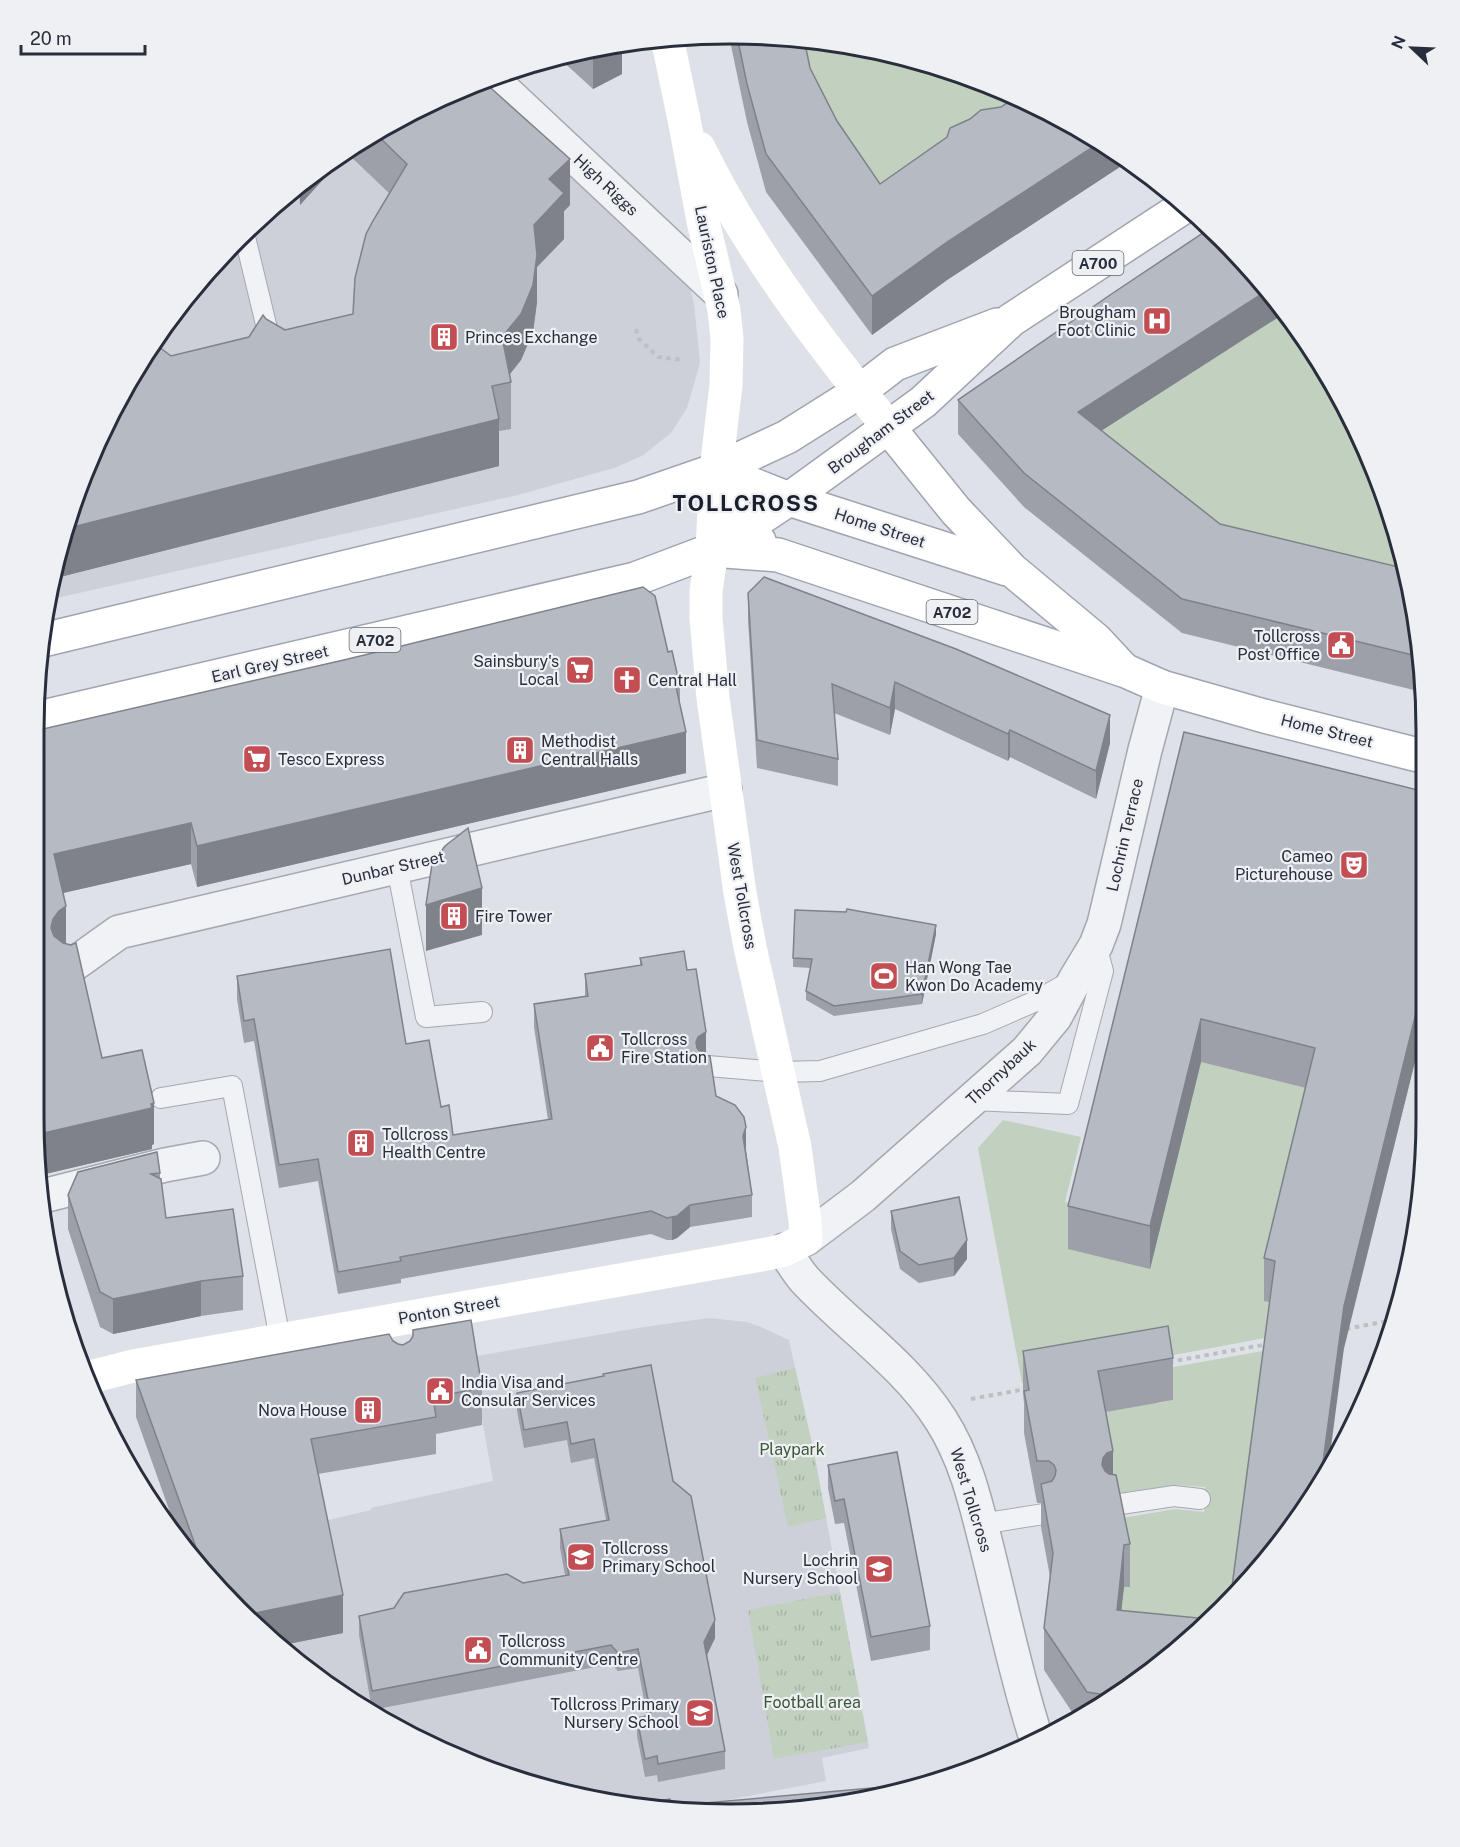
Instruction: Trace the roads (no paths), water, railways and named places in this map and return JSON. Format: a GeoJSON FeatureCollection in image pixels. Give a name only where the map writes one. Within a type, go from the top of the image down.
{"type":"FeatureCollection","features":[{"type":"Feature","properties":{"kind":"main road","name":"Lauriston Place"},"geometry":{"type":"LineString","coordinates":[[669,46],[699,201],[725,317],[728,354],[716,470],[712,550]]}},
{"type":"Feature","properties":{"kind":"main road","name":"Lauriston Place"},"geometry":{"type":"LineString","coordinates":[[684,119],[712,175],[773,274],[820,341],[889,428]]}},
{"type":"Feature","properties":{"kind":"main road","name":"Brougham Street"},"geometry":{"type":"LineString","coordinates":[[712,550],[789,499],[924,402],[1011,320],[1178,210]]}},
{"type":"Feature","properties":{"kind":"main road","name":"Brougham Street"},"geometry":{"type":"LineString","coordinates":[[716,470],[787,437],[860,391],[895,364],[1011,320]]}},
{"type":"Feature","properties":{"kind":"main road","name":"Home Street"},"geometry":{"type":"LineString","coordinates":[[889,428],[956,511],[1012,570],[1096,640],[1126,671]]}},
{"type":"Feature","properties":{"kind":"main road","name":"Home Street"},"geometry":{"type":"LineString","coordinates":[[716,470],[789,499],[1012,570]]}},
{"type":"Feature","properties":{"kind":"main road"},"geometry":{"type":"LineString","coordinates":[[49,639],[629,500],[716,470],[742,530]]}},
{"type":"Feature","properties":{"kind":"main road","name":"Home Street"},"geometry":{"type":"LineString","coordinates":[[742,530],[778,555]]}},
{"type":"Feature","properties":{"kind":"main road","name":"Home Street"},"geometry":{"type":"LineString","coordinates":[[712,550],[778,555],[1126,671],[1162,687],[1264,716],[1416,754]]}},
{"type":"Feature","properties":{"kind":"main road","name":"Earl Grey Street"},"geometry":{"type":"LineString","coordinates":[[44,717],[635,579],[712,550]]}},
{"type":"Feature","properties":{"kind":"main road","name":"West Tollcross"},"geometry":{"type":"LineString","coordinates":[[712,550],[706,591],[706,618],[713,698],[746,926],[795,1147],[805,1221],[795,1244]]}},
{"type":"Feature","properties":{"kind":"main road","name":"Ponton Street"},"geometry":{"type":"LineString","coordinates":[[94,1376],[133,1366],[280,1339],[392,1331],[795,1244]]}},
{"type":"Feature","properties":{"kind":"street","name":"High Riggs"},"geometry":{"type":"LineString","coordinates":[[498,84],[721,294]]}},
{"type":"Feature","properties":{"kind":"street","name":"Lochrin Terrace"},"geometry":{"type":"LineString","coordinates":[[1076,978],[1096,945],[1104,924],[1162,687]]}},
{"type":"Feature","properties":{"kind":"street","name":"Dunbar Street"},"geometry":{"type":"LineString","coordinates":[[70,967],[119,932],[725,790]]}},
{"type":"Feature","properties":{"kind":"street","name":"Thornybauk"},"geometry":{"type":"LineString","coordinates":[[795,1244],[863,1196],[1027,1051],[1055,1017],[1076,978]]}},
{"type":"Feature","properties":{"kind":"street"},"geometry":{"type":"LineString","coordinates":[[48,1195],[165,1165],[203,1158]]}},
{"type":"Feature","properties":{"kind":"street","name":"West Tollcross"},"geometry":{"type":"LineString","coordinates":[[795,1244],[804,1278],[912,1382],[932,1406],[950,1435],[969,1479],[1017,1676],[1034,1733]]}},
{"type":"Feature","properties":{"kind":"lane"},"geometry":{"type":"LineString","coordinates":[[247,244],[274,357]]}},
{"type":"Feature","properties":{"kind":"lane"},"geometry":{"type":"LineString","coordinates":[[397,867],[426,1017],[482,1012]]}},
{"type":"Feature","properties":{"kind":"lane"},"geometry":{"type":"LineString","coordinates":[[971,1100],[1068,1104],[1103,971],[1096,945]]}},
{"type":"Feature","properties":{"kind":"lane"},"geometry":{"type":"LineString","coordinates":[[708,1066],[778,1071],[820,1071],[983,1023],[1038,1000],[1076,978]]}},
{"type":"Feature","properties":{"kind":"lane"},"geometry":{"type":"LineString","coordinates":[[161,1098],[232,1086],[280,1339]]}},
{"type":"Feature","properties":{"kind":"lane"},"geometry":{"type":"LineString","coordinates":[[1114,1505],[1174,1496],[1200,1499]]}},
{"type":"Feature","properties":{"kind":"lane"},"geometry":{"type":"LineString","coordinates":[[981,1524],[1044,1514]]}},
{"type":"Feature","properties":{"kind":"place","name":"Brougham Foot Clinic"},"geometry":{"type":"Point","coordinates":[1157,321]}},
{"type":"Feature","properties":{"kind":"place","name":"Princes Exchange"},"geometry":{"type":"Point","coordinates":[444,337]}},
{"type":"Feature","properties":{"kind":"place","name":"Tollcross Post Office"},"geometry":{"type":"Point","coordinates":[1341,645]}},
{"type":"Feature","properties":{"kind":"place","name":"Sainsbury's Local"},"geometry":{"type":"Point","coordinates":[580,670]}},
{"type":"Feature","properties":{"kind":"place","name":"Central Hall"},"geometry":{"type":"Point","coordinates":[627,680]}},
{"type":"Feature","properties":{"kind":"place","name":"Methodist Central Halls"},"geometry":{"type":"Point","coordinates":[520,750]}},
{"type":"Feature","properties":{"kind":"place","name":"Tesco Express"},"geometry":{"type":"Point","coordinates":[257,759]}},
{"type":"Feature","properties":{"kind":"place","name":"Cameo Picturehouse"},"geometry":{"type":"Point","coordinates":[1354,865]}},
{"type":"Feature","properties":{"kind":"place","name":"Fire Tower"},"geometry":{"type":"Point","coordinates":[454,916]}},
{"type":"Feature","properties":{"kind":"place","name":"Han Wong Tae Kwon Do Academy"},"geometry":{"type":"Point","coordinates":[884,976]}},
{"type":"Feature","properties":{"kind":"place","name":"Tollcross Fire Station"},"geometry":{"type":"Point","coordinates":[600,1048]}},
{"type":"Feature","properties":{"kind":"place","name":"Tollcross Health Centre"},"geometry":{"type":"Point","coordinates":[361,1143]}},
{"type":"Feature","properties":{"kind":"place","name":"India Visa and Consular Services"},"geometry":{"type":"Point","coordinates":[440,1391]}},
{"type":"Feature","properties":{"kind":"place","name":"Nova House"},"geometry":{"type":"Point","coordinates":[368,1410]}},
{"type":"Feature","properties":{"kind":"place","name":"Tollcross Primary School"},"geometry":{"type":"Point","coordinates":[581,1557]}},
{"type":"Feature","properties":{"kind":"place","name":"Lochrin Nursery School"},"geometry":{"type":"Point","coordinates":[879,1569]}},
{"type":"Feature","properties":{"kind":"place","name":"Tollcross Community Centre"},"geometry":{"type":"Point","coordinates":[478,1650]}},
{"type":"Feature","properties":{"kind":"place","name":"Tollcross Primary Nursery School"},"geometry":{"type":"Point","coordinates":[700,1713]}},
{"type":"Feature","properties":{"kind":"district","name":"TOLLCROSS"},"geometry":{"type":"Point","coordinates":[746,503]}},
{"type":"Feature","properties":{"kind":"park label","name":"Playpark"},"geometry":{"type":"Point","coordinates":[792,1449]}},
{"type":"Feature","properties":{"kind":"park label","name":"Football area"},"geometry":{"type":"Point","coordinates":[812,1702]}}]}
